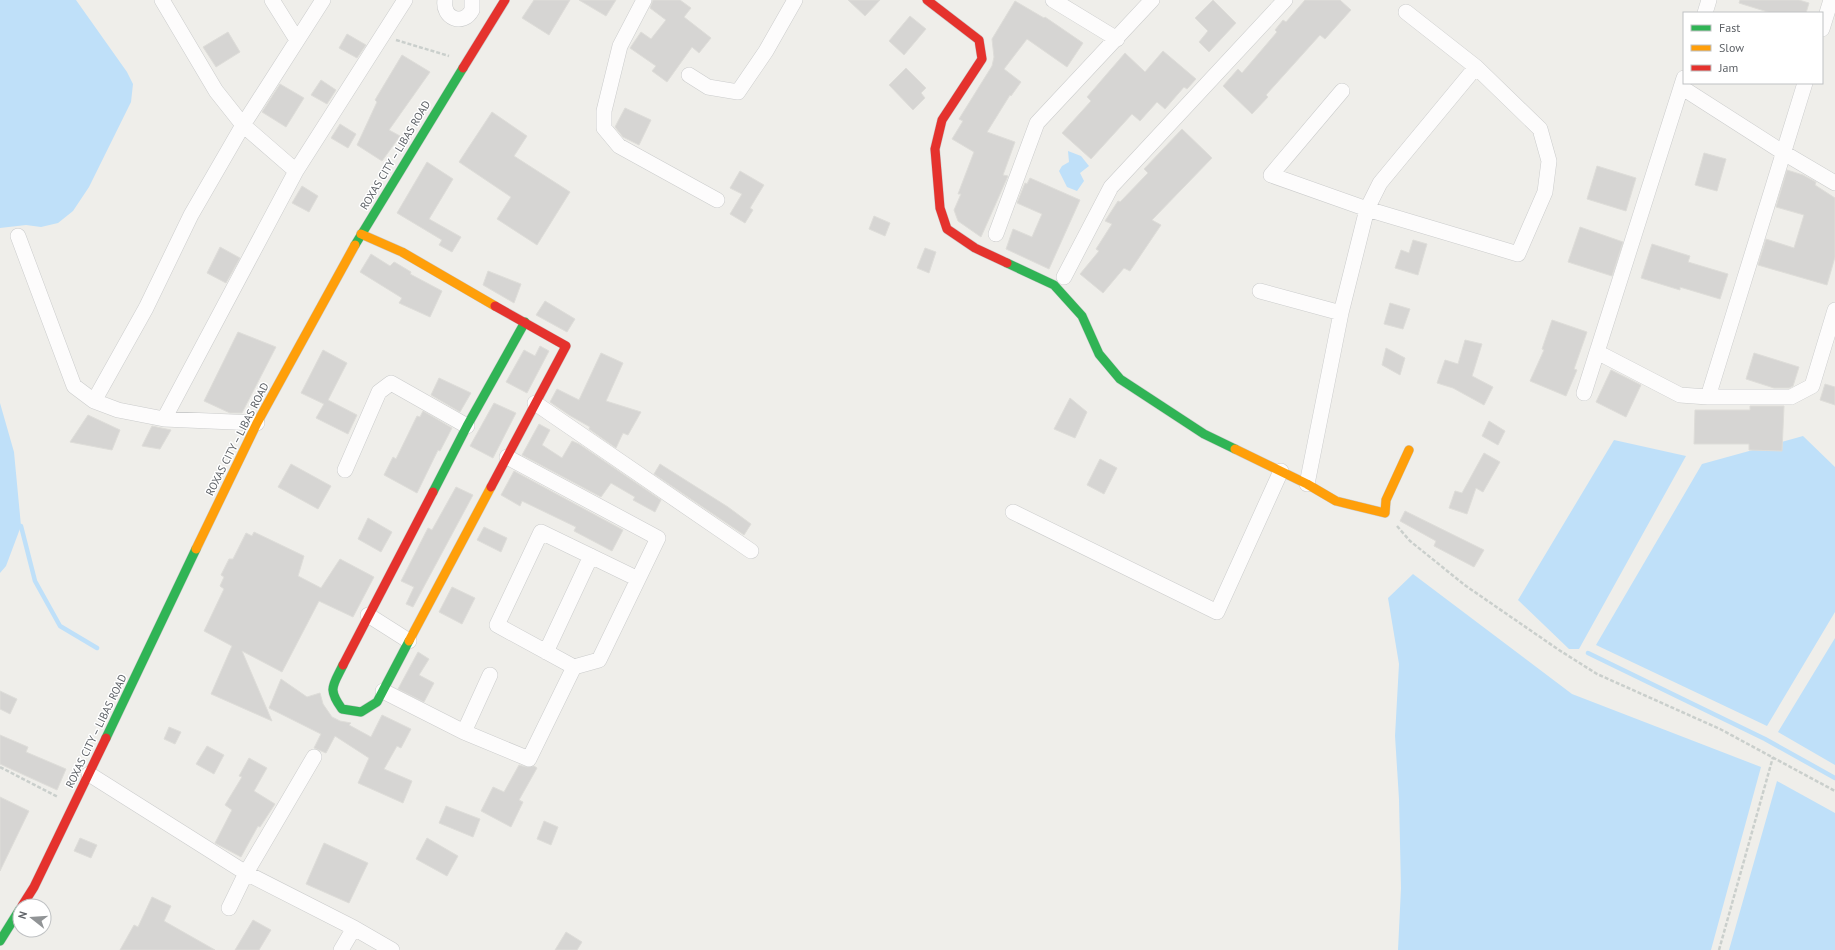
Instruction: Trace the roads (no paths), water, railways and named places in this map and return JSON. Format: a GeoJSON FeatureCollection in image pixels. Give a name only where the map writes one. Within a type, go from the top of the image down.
{"type":"FeatureCollection","features":[{"type":"Feature","properties":{"kind":"street"},"geometry":{"type":"LineString","coordinates":[[162,0],[216,91],[243,125],[296,171]]}},
{"type":"Feature","properties":{"kind":"street"},"geometry":{"type":"LineString","coordinates":[[272,0],[297,40]]}},
{"type":"Feature","properties":{"kind":"street"},"geometry":{"type":"LineString","coordinates":[[94,401],[146,308],[191,216],[243,125],[323,0]]}},
{"type":"Feature","properties":{"kind":"street"},"geometry":{"type":"LineString","coordinates":[[164,419],[296,171],[405,0]]}},
{"type":"Feature","properties":{"kind":"street"},"geometry":{"type":"LineString","coordinates":[[445,0],[446,12],[449,16],[461,20],[471,7],[488,28]]}},
{"type":"Feature","properties":{"kind":"street","name":"ROXAS CITY – LIBAS ROAD"},"geometry":{"type":"LineString","coordinates":[[27,898],[34,887],[89,774],[257,423],[362,234],[505,0]]}},
{"type":"Feature","properties":{"kind":"street"},"geometry":{"type":"LineString","coordinates":[[644,0],[620,46],[604,111],[604,128],[619,146],[717,200]]}},
{"type":"Feature","properties":{"kind":"street"},"geometry":{"type":"LineString","coordinates":[[689,75],[708,87],[738,92],[766,51],[795,0]]}},
{"type":"Feature","properties":{"kind":"street"},"geometry":{"type":"LineString","coordinates":[[927,0],[979,40],[982,59],[942,120],[935,149],[940,208],[947,229],[975,248],[1054,285],[1082,316],[1099,354],[1120,379],[1204,434],[1307,484],[1336,501],[1385,513],[1386,500],[1409,450]]}},
{"type":"Feature","properties":{"kind":"street"},"geometry":{"type":"LineString","coordinates":[[1052,0],[1117,39]]}},
{"type":"Feature","properties":{"kind":"street"},"geometry":{"type":"LineString","coordinates":[[996,234],[1037,123],[1152,0]]}},
{"type":"Feature","properties":{"kind":"street"},"geometry":{"type":"LineString","coordinates":[[1064,277],[1111,187],[1285,0]]}},
{"type":"Feature","properties":{"kind":"street"},"geometry":{"type":"LineString","coordinates":[[1705,12],[1709,0]]}},
{"type":"Feature","properties":{"kind":"street"},"geometry":{"type":"LineString","coordinates":[[1823,26],[1831,0]]}},
{"type":"Feature","properties":{"kind":"street"},"geometry":{"type":"LineString","coordinates":[[1342,91],[1271,175],[1367,209],[1518,254],[1545,192],[1549,161],[1540,128],[1476,67],[1406,12]]}},
{"type":"Feature","properties":{"kind":"street"},"geometry":{"type":"LineString","coordinates":[[1307,484],[1341,313],[1367,209],[1380,183],[1476,67]]}},
{"type":"Feature","properties":{"kind":"street"},"geometry":{"type":"LineString","coordinates":[[1584,393],[1683,82]]}},
{"type":"Feature","properties":{"kind":"street"},"geometry":{"type":"LineString","coordinates":[[1686,84],[1784,153],[1835,182]]}},
{"type":"Feature","properties":{"kind":"street"},"geometry":{"type":"LineString","coordinates":[[1708,397],[1805,84]]}},
{"type":"Feature","properties":{"kind":"street"},"geometry":{"type":"LineString","coordinates":[[362,234],[402,252],[443,277],[525,322],[566,346],[377,702],[361,712],[342,709],[333,697],[332,687],[467,426],[525,322]]}},
{"type":"Feature","properties":{"kind":"street"},"geometry":{"type":"LineString","coordinates":[[18,236],[74,386],[94,401],[118,410],[164,419],[257,423]]}},
{"type":"Feature","properties":{"kind":"street"},"geometry":{"type":"LineString","coordinates":[[1260,291],[1341,313]]}},
{"type":"Feature","properties":{"kind":"street"},"geometry":{"type":"LineString","coordinates":[[1597,352],[1680,395],[1708,397],[1791,397],[1812,386],[1835,310]]}},
{"type":"Feature","properties":{"kind":"street"},"geometry":{"type":"LineString","coordinates":[[346,470],[379,392],[392,383],[467,426]]}},
{"type":"Feature","properties":{"kind":"street"},"geometry":{"type":"LineString","coordinates":[[536,403],[751,551]]}},
{"type":"Feature","properties":{"kind":"street"},"geometry":{"type":"LineString","coordinates":[[507,457],[658,538],[599,660],[574,667],[497,625],[541,532],[638,579]]}},
{"type":"Feature","properties":{"kind":"street"},"geometry":{"type":"LineString","coordinates":[[1013,512],[1217,612],[1281,471]]}},
{"type":"Feature","properties":{"kind":"street"},"geometry":{"type":"LineString","coordinates":[[546,652],[591,556]]}},
{"type":"Feature","properties":{"kind":"street"},"geometry":{"type":"LineString","coordinates":[[368,615],[409,641]]}},
{"type":"Feature","properties":{"kind":"street"},"geometry":{"type":"LineString","coordinates":[[383,691],[464,732],[529,759],[574,667]]}},
{"type":"Feature","properties":{"kind":"street"},"geometry":{"type":"LineString","coordinates":[[464,732],[490,675]]}},
{"type":"Feature","properties":{"kind":"street"},"geometry":{"type":"LineString","coordinates":[[229,908],[246,872],[314,756]]}},
{"type":"Feature","properties":{"kind":"street"},"geometry":{"type":"LineString","coordinates":[[89,774],[246,872],[354,928],[392,950]]}},
{"type":"Feature","properties":{"kind":"street","name":"ROXAS CITY – LIBAS ROAD"},"geometry":{"type":"LineString","coordinates":[[0,941],[12,922]]}},
{"type":"Feature","properties":{"kind":"street"},"geometry":{"type":"LineString","coordinates":[[341,950],[354,928]]}},
{"type":"Feature","properties":{"kind":"water"},"geometry":{"type":"Polygon","coordinates":[[[0,0],[76,0],[127,72],[133,84],[131,102],[89,187],[73,211],[58,223],[41,227],[26,225],[0,228],[0,0]]]}},
{"type":"Feature","properties":{"kind":"water"},"geometry":{"type":"Polygon","coordinates":[[[1068,151],[1081,156],[1089,166],[1080,173],[1084,181],[1077,191],[1067,187],[1059,171],[1062,166],[1069,162],[1068,151]]]}},
{"type":"Feature","properties":{"kind":"water"},"geometry":{"type":"Polygon","coordinates":[[[0,403],[14,452],[21,526],[6,566],[0,573],[0,403]]]}},
{"type":"Feature","properties":{"kind":"water"},"geometry":{"type":"Polygon","coordinates":[[[1803,436],[1835,467],[1835,612],[1767,726],[1596,645],[1702,464],[1803,436]]]}},
{"type":"Feature","properties":{"kind":"water"},"geometry":{"type":"Polygon","coordinates":[[[1614,440],[1686,456],[1579,649],[1569,649],[1518,600],[1614,440]]]}},
{"type":"Feature","properties":{"kind":"water"},"geometry":{"type":"Polygon","coordinates":[[[1413,574],[1572,694],[1761,767],[1711,950],[1398,950],[1401,888],[1399,799],[1395,736],[1399,664],[1388,598],[1413,574]]]}},
{"type":"Feature","properties":{"kind":"water"},"geometry":{"type":"Polygon","coordinates":[[[1835,638],[1835,765],[1778,732],[1835,638]]]}},
{"type":"Feature","properties":{"kind":"water"},"geometry":{"type":"Polygon","coordinates":[[[1777,781],[1835,813],[1835,950],[1729,950],[1777,781]]]}},
{"type":"Feature","properties":{"kind":"waterway"},"geometry":{"type":"LineString","coordinates":[[21,526],[35,581],[60,626],[97,648]]}},
{"type":"Feature","properties":{"kind":"waterway"},"geometry":{"type":"LineString","coordinates":[[1588,653],[1765,739],[1835,778]]}}]}
